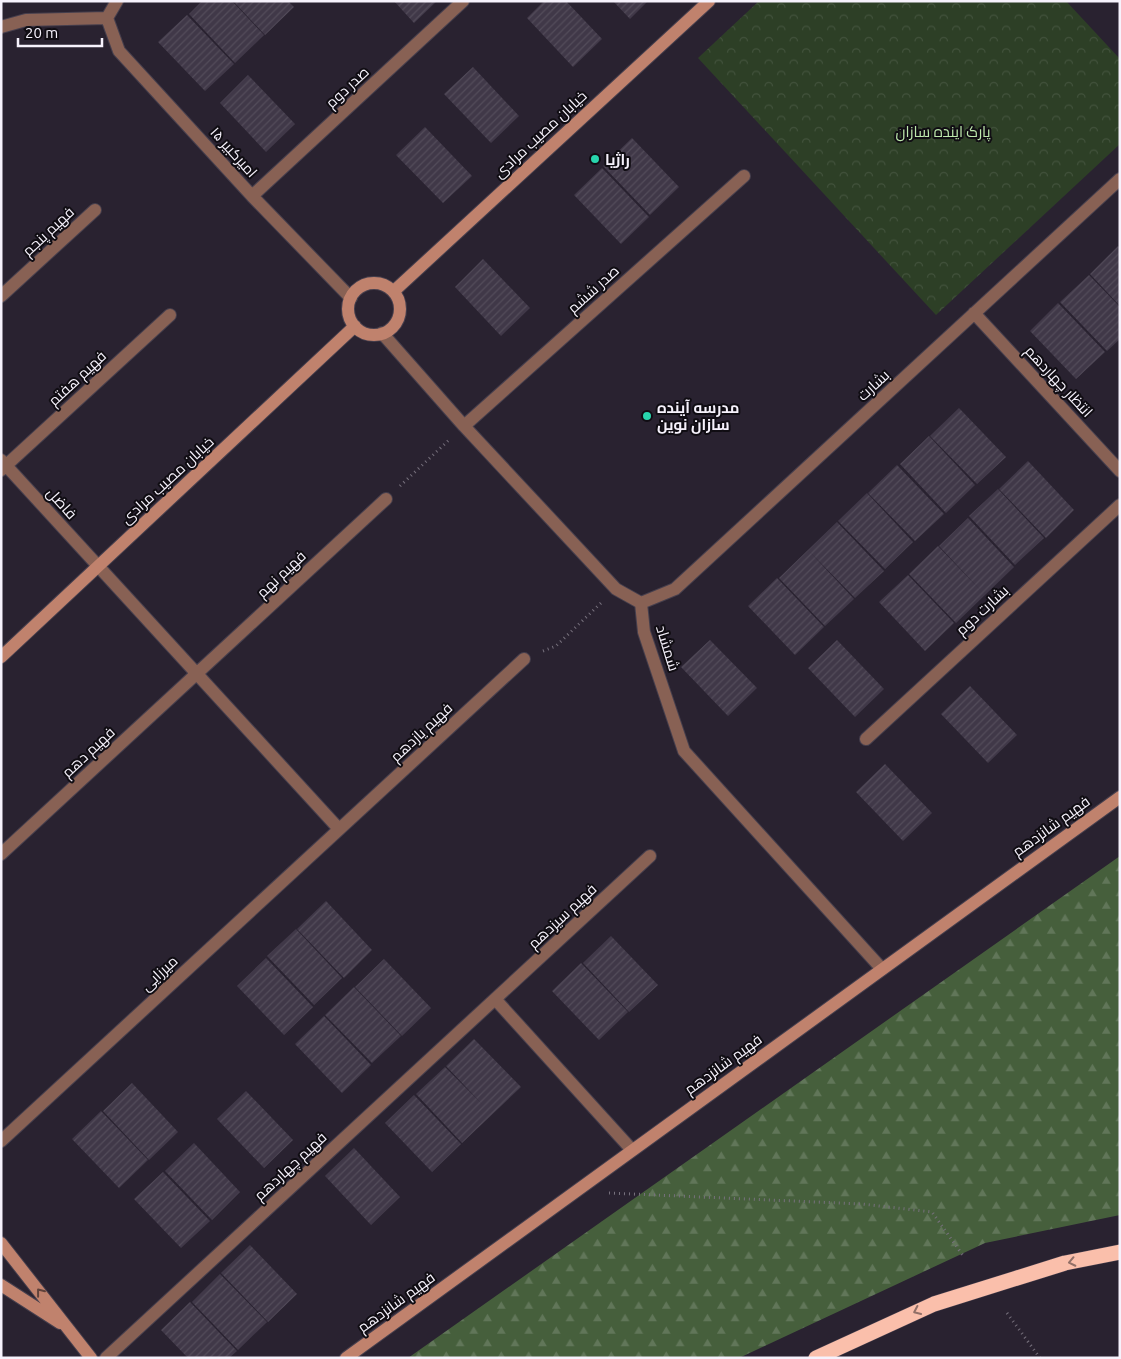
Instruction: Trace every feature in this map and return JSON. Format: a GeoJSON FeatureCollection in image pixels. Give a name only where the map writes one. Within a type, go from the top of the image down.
{"type":"FeatureCollection","features":[{"type":"Feature","properties":{"kind":"highway"},"geometry":{"type":"LineString","coordinates":[[816,1358],[934,1304],[1064,1264],[1120,1252]]}},
{"type":"Feature","properties":{"kind":"street"},"geometry":{"type":"LineString","coordinates":[[1,27],[26,20],[108,18],[117,1]]}},
{"type":"Feature","properties":{"kind":"street","name":"صدر دوم"},"geometry":{"type":"LineString","coordinates":[[252,196],[464,1]]}},
{"type":"Feature","properties":{"kind":"street","name":"خیابان مصیب مرادی"},"geometry":{"type":"LineString","coordinates":[[394,291],[709,1]]}},
{"type":"Feature","properties":{"kind":"street","name":"امیرکبیر ۱۵"},"geometry":{"type":"LineString","coordinates":[[108,18],[119,51],[252,196],[351,298]]}},
{"type":"Feature","properties":{"kind":"street","name":"صدر ششم"},"geometry":{"type":"LineString","coordinates":[[464,426],[744,176]]}},
{"type":"Feature","properties":{"kind":"street","name":"بشارت"},"geometry":{"type":"LineString","coordinates":[[641,603],[675,589],[1120,179]]}},
{"type":"Feature","properties":{"kind":"street","name":"فهیم پنجم"},"geometry":{"type":"LineString","coordinates":[[1,296],[95,210]]}},
{"type":"Feature","properties":{"kind":"street"},"geometry":{"type":"LineString","coordinates":[[376,283],[385,285],[394,291],[399,301],[400,310],[397,321],[391,329],[372,335],[363,332],[355,326],[350,318],[348,308],[356,290],[366,284],[376,283]]}},
{"type":"Feature","properties":{"kind":"street","name":"انتظار چهاردهم"},"geometry":{"type":"LineString","coordinates":[[974,313],[1119,470]]}},
{"type":"Feature","properties":{"kind":"street","name":"فهیم هفتم"},"geometry":{"type":"LineString","coordinates":[[3,465],[170,315]]}},
{"type":"Feature","properties":{"kind":"street","name":"خیابان مصیب مرادی"},"geometry":{"type":"LineString","coordinates":[[1,657],[355,326]]}},
{"type":"Feature","properties":{"kind":"street"},"geometry":{"type":"LineString","coordinates":[[382,333],[464,426],[616,589],[641,603]]}},
{"type":"Feature","properties":{"kind":"street","name":"فاضل"},"geometry":{"type":"LineString","coordinates":[[3,465],[339,829]]}},
{"type":"Feature","properties":{"kind":"street","name":"فهیم نهم"},"geometry":{"type":"LineString","coordinates":[[197,673],[386,499]]}},
{"type":"Feature","properties":{"kind":"street","name":"بشارت دوم"},"geometry":{"type":"LineString","coordinates":[[866,739],[1120,505]]}},
{"type":"Feature","properties":{"kind":"street","name":"شمشاد"},"geometry":{"type":"LineString","coordinates":[[641,603],[644,632],[684,751],[882,969]]}},
{"type":"Feature","properties":{"kind":"street","name":"فهیم یازدهم"},"geometry":{"type":"LineString","coordinates":[[339,829],[524,659]]}},
{"type":"Feature","properties":{"kind":"street","name":"فهیم دهم"},"geometry":{"type":"LineString","coordinates":[[1,854],[197,673]]}},
{"type":"Feature","properties":{"kind":"street","name":"فهیم شانزدهم"},"geometry":{"type":"LineString","coordinates":[[346,1358],[1120,797]]}},
{"type":"Feature","properties":{"kind":"street","name":"میرزایی"},"geometry":{"type":"LineString","coordinates":[[1,1141],[339,829]]}},
{"type":"Feature","properties":{"kind":"street","name":"فهیم سیزدهم"},"geometry":{"type":"LineString","coordinates":[[495,999],[650,856]]}},
{"type":"Feature","properties":{"kind":"street"},"geometry":{"type":"LineString","coordinates":[[495,999],[632,1150]]}},
{"type":"Feature","properties":{"kind":"street","name":"فهیم چهاردهم"},"geometry":{"type":"LineString","coordinates":[[106,1358],[495,999]]}},
{"type":"Feature","properties":{"kind":"street"},"geometry":{"type":"LineString","coordinates":[[1,1243],[91,1358]]}},
{"type":"Feature","properties":{"kind":"street"},"geometry":{"type":"LineString","coordinates":[[1,1285],[70,1330]]}},
{"type":"Feature","properties":{"kind":"path"},"geometry":{"type":"LineString","coordinates":[[386,499],[464,426]]}},
{"type":"Feature","properties":{"kind":"path"},"geometry":{"type":"LineString","coordinates":[[524,659],[556,646],[616,589]]}},
{"type":"Feature","properties":{"kind":"path"},"geometry":{"type":"LineString","coordinates":[[575,1192],[862,1204],[932,1212],[964,1257]]}},
{"type":"Feature","properties":{"kind":"path"},"geometry":{"type":"LineString","coordinates":[[1007,1313],[1040,1358]]}},
{"type":"Feature","properties":{"kind":"green space","name":"پارک اینده سازان"},"geometry":{"type":"Polygon","coordinates":[[[759,1],[1066,1],[1120,59],[1120,144],[936,315],[698,58],[759,1]]]}},
{"type":"Feature","properties":{"kind":"green space"},"geometry":{"type":"Polygon","coordinates":[[[1120,856],[1120,1215],[985,1243],[739,1358],[408,1358],[1120,856]]]}},
{"type":"Feature","properties":{"kind":"building"},"geometry":{"type":"Polygon","coordinates":[[[202,1],[232,1],[264,35],[235,63],[189,14],[202,1]]]}},
{"type":"Feature","properties":{"kind":"building"},"geometry":{"type":"Polygon","coordinates":[[[233,1],[288,1],[294,7],[265,35],[233,1]]]}},
{"type":"Feature","properties":{"kind":"building"},"geometry":{"type":"Polygon","coordinates":[[[394,1],[437,1],[414,23],[394,1]]]}},
{"type":"Feature","properties":{"kind":"building"},"geometry":{"type":"Polygon","coordinates":[[[544,1],[566,1],[602,39],[573,67],[527,18],[544,1]]]}},
{"type":"Feature","properties":{"kind":"building"},"geometry":{"type":"Polygon","coordinates":[[[613,1],[648,1],[630,19],[613,1]]]}},
{"type":"Feature","properties":{"kind":"building"},"geometry":{"type":"Polygon","coordinates":[[[187,15],[234,64],[205,91],[158,42],[187,15]]]}},
{"type":"Feature","properties":{"kind":"building"},"geometry":{"type":"Polygon","coordinates":[[[473,67],[519,116],[491,143],[444,94],[473,67]]]}},
{"type":"Feature","properties":{"kind":"building"},"geometry":{"type":"Polygon","coordinates":[[[248,75],[295,124],[266,152],[220,103],[248,75]]]}},
{"type":"Feature","properties":{"kind":"building"},"geometry":{"type":"Polygon","coordinates":[[[425,127],[472,176],[443,203],[396,155],[425,127]]]}},
{"type":"Feature","properties":{"kind":"building"},"geometry":{"type":"Polygon","coordinates":[[[632,138],[679,187],[650,215],[603,166],[632,138]]]}},
{"type":"Feature","properties":{"kind":"building"},"geometry":{"type":"Polygon","coordinates":[[[602,168],[649,217],[621,244],[574,195],[602,168]]]}},
{"type":"Feature","properties":{"kind":"building"},"geometry":{"type":"Polygon","coordinates":[[[1118,246],[1120,248],[1120,306],[1090,274],[1118,246]]]}},
{"type":"Feature","properties":{"kind":"building"},"geometry":{"type":"Polygon","coordinates":[[[483,259],[530,308],[501,336],[455,287],[483,259]]]}},
{"type":"Feature","properties":{"kind":"building"},"geometry":{"type":"Polygon","coordinates":[[[1089,275],[1120,307],[1120,339],[1107,351],[1060,302],[1089,275]]]}},
{"type":"Feature","properties":{"kind":"building"},"geometry":{"type":"Polygon","coordinates":[[[1058,303],[1105,352],[1076,379],[1030,331],[1058,303]]]}},
{"type":"Feature","properties":{"kind":"building"},"geometry":{"type":"Polygon","coordinates":[[[959,408],[1006,457],[977,484],[930,436],[959,408]]]}},
{"type":"Feature","properties":{"kind":"building"},"geometry":{"type":"Polygon","coordinates":[[[929,436],[975,485],[946,513],[900,464],[929,436]]]}},
{"type":"Feature","properties":{"kind":"building"},"geometry":{"type":"Polygon","coordinates":[[[1028,461],[1074,510],[1046,538],[999,489],[1028,461]]]}},
{"type":"Feature","properties":{"kind":"building"},"geometry":{"type":"Polygon","coordinates":[[[897,465],[944,514],[915,541],[868,493],[897,465]]]}},
{"type":"Feature","properties":{"kind":"building"},"geometry":{"type":"Polygon","coordinates":[[[998,489],[1044,538],[1015,565],[969,516],[998,489]]]}},
{"type":"Feature","properties":{"kind":"building"},"geometry":{"type":"Polygon","coordinates":[[[867,493],[913,542],[885,569],[838,521],[867,493]]]}},
{"type":"Feature","properties":{"kind":"building"},"geometry":{"type":"Polygon","coordinates":[[[968,518],[1014,567],[985,595],[939,546],[968,518]]]}},
{"type":"Feature","properties":{"kind":"building"},"geometry":{"type":"Polygon","coordinates":[[[837,522],[884,571],[855,598],[808,550],[837,522]]]}},
{"type":"Feature","properties":{"kind":"building"},"geometry":{"type":"Polygon","coordinates":[[[938,546],[985,595],[956,623],[909,574],[938,546]]]}},
{"type":"Feature","properties":{"kind":"building"},"geometry":{"type":"Polygon","coordinates":[[[808,550],[854,599],[825,626],[779,578],[808,550]]]}},
{"type":"Feature","properties":{"kind":"building"},"geometry":{"type":"Polygon","coordinates":[[[908,575],[954,623],[925,651],[879,602],[908,575]]]}},
{"type":"Feature","properties":{"kind":"building"},"geometry":{"type":"Polygon","coordinates":[[[777,578],[824,627],[795,655],[748,606],[777,578]]]}},
{"type":"Feature","properties":{"kind":"building"},"geometry":{"type":"Polygon","coordinates":[[[710,640],[757,688],[728,716],[681,667],[710,640]]]}},
{"type":"Feature","properties":{"kind":"building"},"geometry":{"type":"Polygon","coordinates":[[[837,640],[884,689],[855,717],[808,668],[837,640]]]}},
{"type":"Feature","properties":{"kind":"building"},"geometry":{"type":"Polygon","coordinates":[[[970,686],[1017,735],[988,763],[941,714],[970,686]]]}},
{"type":"Feature","properties":{"kind":"building"},"geometry":{"type":"Polygon","coordinates":[[[885,764],[932,813],[903,841],[856,792],[885,764]]]}},
{"type":"Feature","properties":{"kind":"building"},"geometry":{"type":"Polygon","coordinates":[[[326,901],[372,950],[344,978],[297,929],[326,901]]]}},
{"type":"Feature","properties":{"kind":"building"},"geometry":{"type":"Polygon","coordinates":[[[296,929],[342,978],[314,1005],[267,956],[296,929]]]}},
{"type":"Feature","properties":{"kind":"building"},"geometry":{"type":"Polygon","coordinates":[[[611,936],[658,985],[629,1012],[583,963],[611,936]]]}},
{"type":"Feature","properties":{"kind":"building"},"geometry":{"type":"Polygon","coordinates":[[[266,958],[313,1007],[284,1035],[237,986],[266,958]]]}},
{"type":"Feature","properties":{"kind":"building"},"geometry":{"type":"Polygon","coordinates":[[[384,959],[431,1008],[402,1036],[355,987],[384,959]]]}},
{"type":"Feature","properties":{"kind":"building"},"geometry":{"type":"Polygon","coordinates":[[[581,963],[628,1012],[599,1040],[552,991],[581,963]]]}},
{"type":"Feature","properties":{"kind":"building"},"geometry":{"type":"Polygon","coordinates":[[[354,987],[401,1036],[372,1063],[325,1015],[354,987]]]}},
{"type":"Feature","properties":{"kind":"building"},"geometry":{"type":"Polygon","coordinates":[[[324,1016],[371,1065],[342,1093],[295,1044],[324,1016]]]}},
{"type":"Feature","properties":{"kind":"building"},"geometry":{"type":"Polygon","coordinates":[[[474,1039],[521,1087],[462,1143],[416,1094],[445,1067],[482,1104],[446,1066],[474,1039]]]}},
{"type":"Feature","properties":{"kind":"building"},"geometry":{"type":"Polygon","coordinates":[[[132,1083],[178,1132],[149,1160],[103,1111],[132,1083]]]}},
{"type":"Feature","properties":{"kind":"building"},"geometry":{"type":"Polygon","coordinates":[[[246,1091],[293,1140],[264,1168],[217,1119],[246,1091]]]}},
{"type":"Feature","properties":{"kind":"building"},"geometry":{"type":"Polygon","coordinates":[[[414,1095],[461,1144],[432,1172],[385,1123],[414,1095]]]}},
{"type":"Feature","properties":{"kind":"building"},"geometry":{"type":"Polygon","coordinates":[[[101,1111],[148,1160],[119,1188],[72,1139],[101,1111]]]}},
{"type":"Feature","properties":{"kind":"building"},"geometry":{"type":"Polygon","coordinates":[[[194,1143],[240,1192],[212,1220],[165,1171],[194,1143]]]}},
{"type":"Feature","properties":{"kind":"building"},"geometry":{"type":"Polygon","coordinates":[[[354,1148],[400,1197],[371,1225],[325,1176],[354,1148]]]}},
{"type":"Feature","properties":{"kind":"building"},"geometry":{"type":"Polygon","coordinates":[[[163,1172],[210,1221],[181,1248],[134,1199],[163,1172]]]}},
{"type":"Feature","properties":{"kind":"building"},"geometry":{"type":"Polygon","coordinates":[[[250,1245],[297,1294],[268,1322],[221,1273],[250,1245]]]}},
{"type":"Feature","properties":{"kind":"building"},"geometry":{"type":"Polygon","coordinates":[[[220,1274],[267,1322],[238,1350],[192,1302],[220,1274]]]}},
{"type":"Feature","properties":{"kind":"building"},"geometry":{"type":"Polygon","coordinates":[[[190,1302],[237,1351],[229,1358],[188,1358],[161,1330],[190,1302]]]}},
{"type":"Feature","properties":{"kind":"place","name":"راژیا"},"geometry":{"type":"Point","coordinates":[595,159]}},
{"type":"Feature","properties":{"kind":"place","name":"مدرسه آینده سازان نوین"},"geometry":{"type":"Point","coordinates":[647,416]}}]}
